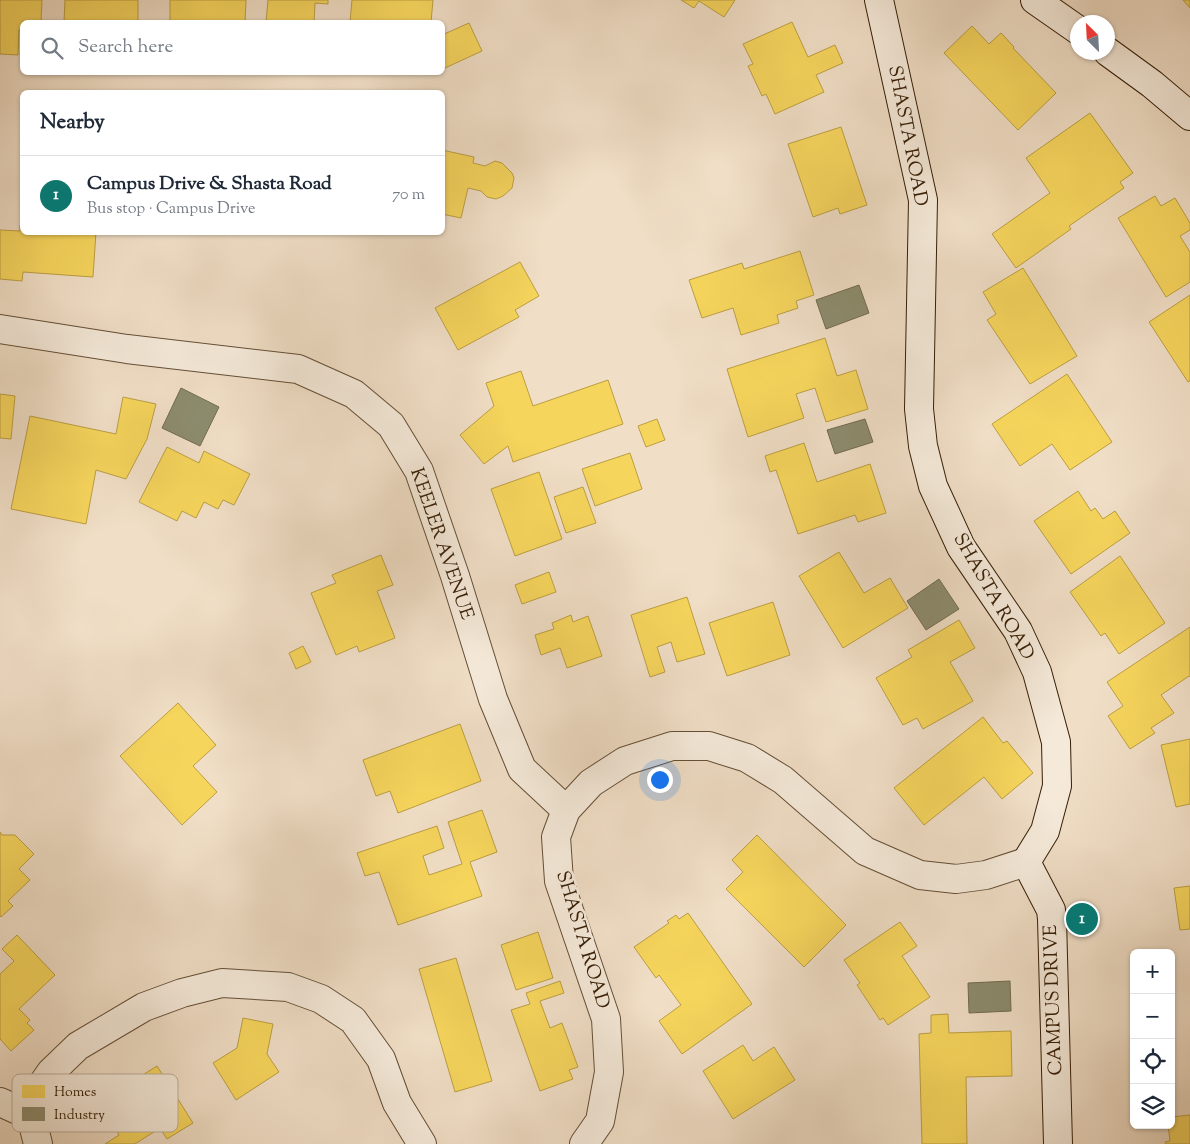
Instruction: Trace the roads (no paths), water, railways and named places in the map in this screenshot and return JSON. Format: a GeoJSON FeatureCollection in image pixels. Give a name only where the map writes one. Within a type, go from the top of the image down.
{"type":"FeatureCollection","features":[{"type":"Feature","properties":{"kind":"street","name":"SHASTA ROAD"},"geometry":{"type":"LineString","coordinates":[[584,1144],[600,1121],[609,1072],[606,1020],[559,881],[556,837],[566,810],[591,783],[625,762],[672,746],[709,746],[747,758],[783,780],[865,851],[920,875],[956,879],[986,876],[1026,862],[1045,831],[1057,786],[1056,742],[1036,672],[1018,631],[961,547],[934,486],[923,446],[918,408],[923,200],[879,0]]}},
{"type":"Feature","properties":{"kind":"street"},"geometry":{"type":"LineString","coordinates":[[1035,0],[1070,24]]}},
{"type":"Feature","properties":{"kind":"street"},"geometry":{"type":"LineString","coordinates":[[1115,57],[1152,84],[1190,116]]}},
{"type":"Feature","properties":{"kind":"street","name":"KEELER AVENUE"},"geometry":{"type":"LineString","coordinates":[[0,329],[127,348],[298,369],[354,394],[391,425],[419,471],[493,699],[522,770],[566,810]]}},
{"type":"Feature","properties":{"kind":"street","name":"CAMPUS DRIVE"},"geometry":{"type":"LineString","coordinates":[[1026,862],[1051,910],[1058,1144]]}},
{"type":"Feature","properties":{"kind":"street"},"geometry":{"type":"LineString","coordinates":[[50,1074],[78,1046],[144,1007],[182,993],[222,983],[288,987],[322,999],[353,1020],[381,1059],[397,1103],[422,1144]]}},
{"type":"Feature","properties":{"kind":"street"},"geometry":{"type":"LineString","coordinates":[[0,1102],[12,1107]]}},
{"type":"Feature","properties":{"kind":"place","name":"Campus Drive & Shasta Road"},"geometry":{"type":"Point","coordinates":[1082,919]}}]}
